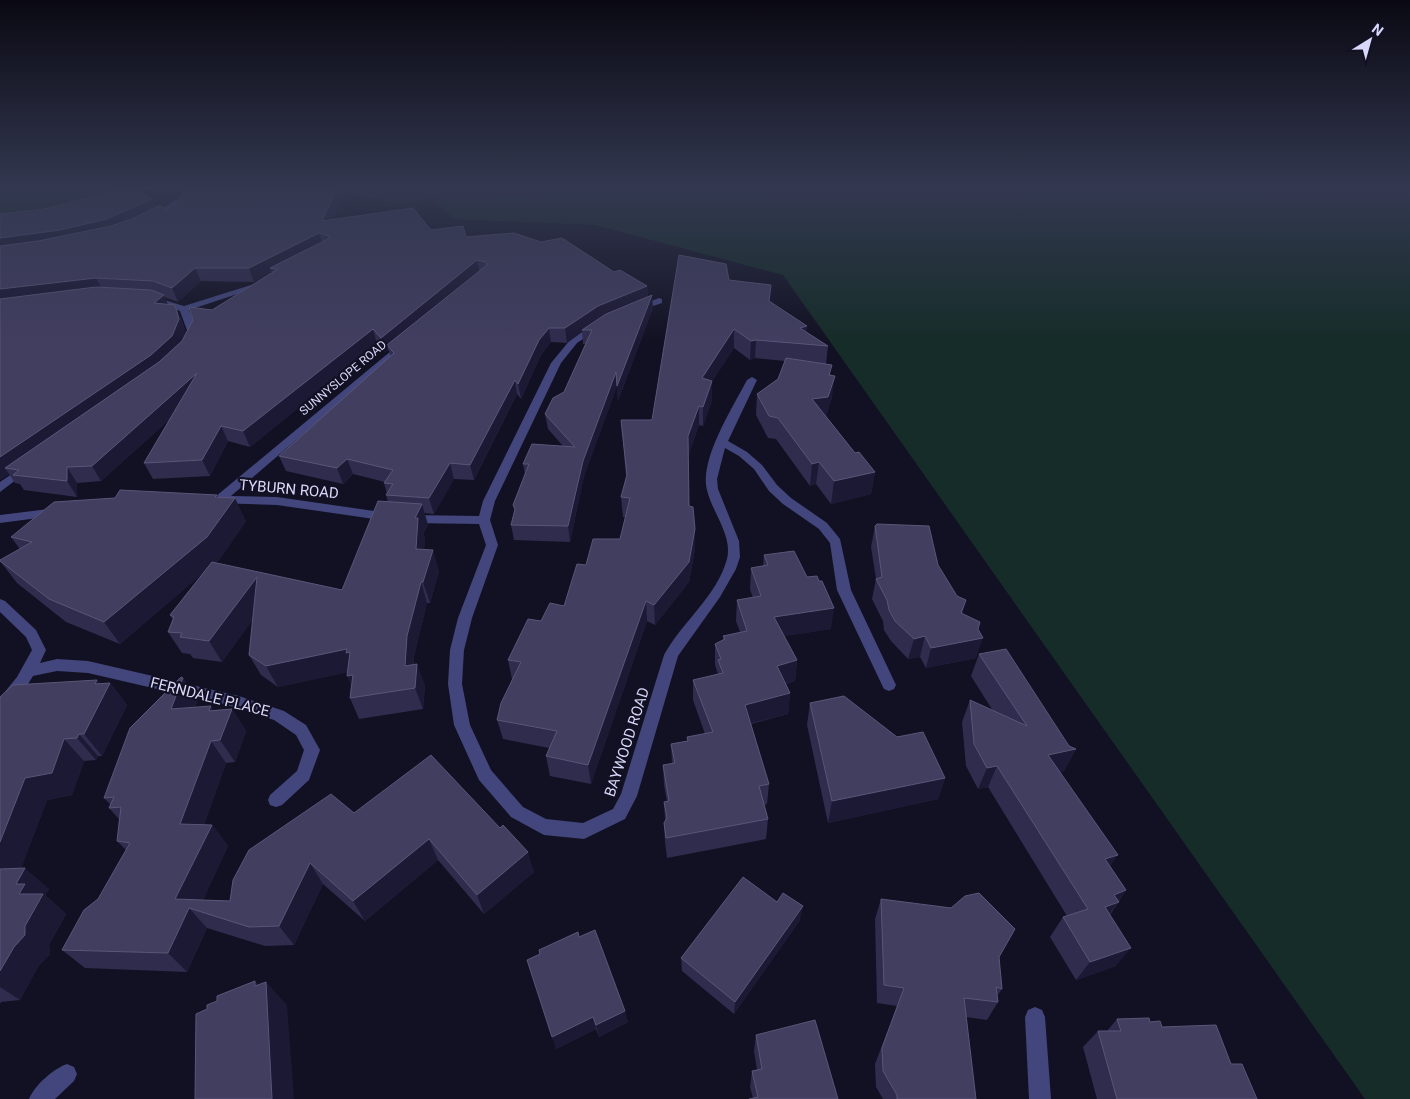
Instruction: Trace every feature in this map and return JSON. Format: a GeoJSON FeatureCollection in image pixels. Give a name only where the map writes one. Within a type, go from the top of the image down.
{"type":"FeatureCollection","features":[{"type":"Feature","properties":{"kind":"street"},"geometry":{"type":"LineString","coordinates":[[140,297],[159,300],[184,309],[263,283]]}},
{"type":"Feature","properties":{"kind":"street"},"geometry":{"type":"LineString","coordinates":[[623,314],[659,301]]}},
{"type":"Feature","properties":{"kind":"street"},"geometry":{"type":"LineString","coordinates":[[184,309],[193,333],[184,352]]}},
{"type":"Feature","properties":{"kind":"street"},"geometry":{"type":"LineString","coordinates":[[484,520],[489,501],[565,348],[576,338],[608,320]]}},
{"type":"Feature","properties":{"kind":"street","name":"SUNNYSLOPE ROAD"},"geometry":{"type":"LineString","coordinates":[[215,500],[410,339]]}},
{"type":"Feature","properties":{"kind":"street","name":"BAYWOOD ROAD"},"geometry":{"type":"LineString","coordinates":[[484,520],[492,545],[465,618],[457,650],[455,684],[462,725],[485,775],[517,812],[544,827],[584,831],[619,814],[629,796],[671,655],[681,636],[729,573],[734,554],[730,536],[711,487],[712,472],[722,442],[752,380]]}},
{"type":"Feature","properties":{"kind":"street"},"geometry":{"type":"LineString","coordinates":[[722,442],[743,454],[758,467],[773,488],[787,501],[823,526],[836,542],[844,590],[889,685]]}},
{"type":"Feature","properties":{"kind":"street"},"geometry":{"type":"LineString","coordinates":[[0,488],[32,464]]}},
{"type":"Feature","properties":{"kind":"street","name":"TYBURN ROAD"},"geometry":{"type":"LineString","coordinates":[[215,500],[277,501],[406,519],[484,520]]}},
{"type":"Feature","properties":{"kind":"street"},"geometry":{"type":"LineString","coordinates":[[0,519],[66,511]]}},
{"type":"Feature","properties":{"kind":"street"},"geometry":{"type":"LineString","coordinates":[[0,604],[31,634],[39,650],[29,671],[10,700],[0,707]]}},
{"type":"Feature","properties":{"kind":"street","name":"FERNDALE PLACE"},"geometry":{"type":"LineString","coordinates":[[29,671],[57,665],[88,667],[239,702],[279,715],[301,730],[312,750],[303,775],[276,800]]}},
{"type":"Feature","properties":{"kind":"street"},"geometry":{"type":"LineString","coordinates":[[1036,1017],[1040,1099]]}},
{"type":"Feature","properties":{"kind":"street"},"geometry":{"type":"LineString","coordinates":[[40,1099],[67,1074]]}},
{"type":"Feature","properties":{"kind":"green space"},"geometry":{"type":"Polygon","coordinates":[[[649,239],[1410,239],[1410,1099],[1365,1099],[783,275],[649,239]]]}},
{"type":"Feature","properties":{"kind":"building"},"geometry":{"type":"Polygon","coordinates":[[[46,239],[306,239],[249,268],[195,268],[172,288],[153,281],[96,278],[0,289],[0,246],[46,239]]]}},
{"type":"Feature","properties":{"kind":"building"},"geometry":{"type":"Polygon","coordinates":[[[327,239],[533,239],[541,242],[564,239],[614,272],[620,270],[647,286],[598,306],[565,328],[549,328],[539,340],[518,384],[515,380],[470,465],[450,463],[429,498],[386,495],[393,484],[384,483],[393,470],[347,459],[337,468],[279,456],[394,353],[387,345],[487,265],[486,262],[477,260],[381,338],[373,329],[243,431],[221,426],[202,460],[144,463],[197,373],[92,466],[67,467],[67,481],[13,475],[19,470],[5,468],[159,362],[182,341],[193,320],[189,307],[212,310],[278,269],[270,268],[327,239]]]}},
{"type":"Feature","properties":{"kind":"building"},"geometry":{"type":"Polygon","coordinates":[[[679,255],[726,264],[729,280],[771,285],[769,301],[807,326],[800,328],[828,346],[751,341],[734,329],[702,378],[712,381],[703,407],[699,406],[688,436],[689,506],[693,507],[695,529],[689,562],[654,605],[646,601],[588,765],[546,756],[557,731],[497,720],[501,703],[521,662],[508,660],[528,619],[541,621],[550,603],[564,606],[577,564],[586,565],[593,539],[620,539],[630,498],[621,497],[627,475],[621,420],[652,420],[679,255]]]}},
{"type":"Feature","properties":{"kind":"building"},"geometry":{"type":"Polygon","coordinates":[[[96,287],[151,290],[164,295],[154,303],[175,305],[179,319],[172,336],[151,355],[0,457],[0,299],[96,287]]]}},
{"type":"Feature","properties":{"kind":"building"},"geometry":{"type":"Polygon","coordinates":[[[652,295],[617,386],[616,372],[583,461],[568,526],[511,525],[515,509],[513,505],[529,464],[523,464],[532,444],[575,447],[545,414],[553,398],[564,392],[592,330],[582,330],[606,314],[652,295]]]}},
{"type":"Feature","properties":{"kind":"building"},"geometry":{"type":"Polygon","coordinates":[[[786,358],[832,365],[829,375],[835,376],[828,397],[812,399],[855,453],[859,452],[875,472],[834,481],[819,462],[812,464],[778,418],[769,416],[757,394],[778,379],[786,358]]]}},
{"type":"Feature","properties":{"kind":"building"},"geometry":{"type":"Polygon","coordinates":[[[120,490],[217,495],[215,497],[235,498],[207,537],[104,622],[49,599],[0,561],[32,542],[11,537],[54,502],[115,498],[120,490]]]}},
{"type":"Feature","properties":{"kind":"building"},"geometry":{"type":"Polygon","coordinates":[[[378,501],[422,504],[415,518],[418,518],[416,549],[433,550],[423,582],[421,582],[407,636],[405,666],[417,664],[415,688],[350,698],[353,675],[347,676],[350,652],[346,653],[347,649],[266,666],[249,655],[257,577],[209,641],[180,637],[182,633],[168,632],[174,617],[170,615],[212,562],[342,590],[378,501]]]}},
{"type":"Feature","properties":{"kind":"building"},"geometry":{"type":"Polygon","coordinates":[[[877,524],[929,526],[938,565],[957,596],[966,600],[961,613],[980,622],[978,629],[983,638],[931,648],[925,636],[914,639],[895,621],[876,579],[882,577],[875,526],[877,524]]]}},
{"type":"Feature","properties":{"kind":"building"},"geometry":{"type":"Polygon","coordinates":[[[794,551],[807,577],[817,576],[819,581],[822,581],[834,608],[774,617],[797,660],[777,666],[790,693],[745,705],[769,784],[759,786],[768,819],[666,838],[664,823],[667,818],[664,802],[669,801],[663,765],[675,763],[671,744],[688,741],[687,737],[713,732],[693,680],[723,673],[718,660],[721,659],[715,644],[725,639],[723,636],[747,631],[737,600],[761,596],[751,568],[768,565],[764,555],[794,551]]]}},
{"type":"Feature","properties":{"kind":"building"},"geometry":{"type":"Polygon","coordinates":[[[1006,649],[1069,746],[1076,749],[1048,755],[1118,855],[1105,859],[1126,890],[1114,895],[1119,902],[1105,907],[1131,948],[1090,962],[1063,917],[1088,909],[997,766],[987,768],[974,744],[970,700],[1027,726],[979,654],[1006,649]]]}},
{"type":"Feature","properties":{"kind":"building"},"geometry":{"type":"Polygon","coordinates":[[[181,677],[183,678],[171,709],[211,706],[209,711],[232,709],[220,740],[211,741],[180,824],[212,825],[175,899],[230,901],[233,880],[249,850],[331,794],[354,813],[431,755],[500,828],[503,825],[528,852],[477,895],[429,839],[353,901],[310,863],[279,926],[249,927],[189,908],[168,953],[62,950],[84,910],[98,899],[130,843],[117,841],[121,807],[109,808],[114,797],[104,798],[130,728],[181,677]]]}},
{"type":"Feature","properties":{"kind":"building"},"geometry":{"type":"Polygon","coordinates":[[[97,680],[95,684],[110,683],[84,734],[79,734],[77,738],[64,739],[52,773],[25,778],[0,842],[0,697],[13,685],[97,680]]]}},
{"type":"Feature","properties":{"kind":"building"},"geometry":{"type":"Polygon","coordinates":[[[844,696],[897,737],[923,732],[945,778],[832,801],[810,703],[844,696]]]}},
{"type":"Feature","properties":{"kind":"building"},"geometry":{"type":"Polygon","coordinates":[[[25,868],[16,884],[25,884],[19,894],[43,894],[25,926],[25,935],[14,947],[0,971],[0,869],[25,868]]]}},
{"type":"Feature","properties":{"kind":"building"},"geometry":{"type":"Polygon","coordinates":[[[743,877],[777,902],[783,893],[803,906],[735,1002],[681,958],[743,877]]]}},
{"type":"Feature","properties":{"kind":"building"},"geometry":{"type":"Polygon","coordinates":[[[979,893],[1015,929],[999,957],[1002,989],[996,987],[998,1002],[964,998],[976,1099],[897,1099],[897,1095],[883,1071],[882,1048],[904,988],[884,985],[881,899],[951,908],[965,896],[979,893]]]}},
{"type":"Feature","properties":{"kind":"building"},"geometry":{"type":"Polygon","coordinates":[[[595,930],[625,1011],[596,1025],[593,1017],[552,1037],[527,960],[540,954],[539,950],[578,932],[579,937],[595,930]]]}},
{"type":"Feature","properties":{"kind":"building"},"geometry":{"type":"Polygon","coordinates":[[[255,981],[255,986],[266,982],[272,1099],[195,1099],[196,1014],[207,1009],[207,1005],[217,1001],[217,996],[255,981]]]}},
{"type":"Feature","properties":{"kind":"building"},"geometry":{"type":"Polygon","coordinates":[[[1149,1018],[1150,1022],[1160,1021],[1162,1027],[1216,1025],[1231,1064],[1242,1064],[1257,1099],[1117,1099],[1098,1031],[1121,1031],[1117,1019],[1149,1018]]]}},
{"type":"Feature","properties":{"kind":"building"},"geometry":{"type":"Polygon","coordinates":[[[815,1020],[838,1099],[749,1099],[758,1097],[752,1071],[762,1069],[756,1035],[815,1020]]]}}]}
